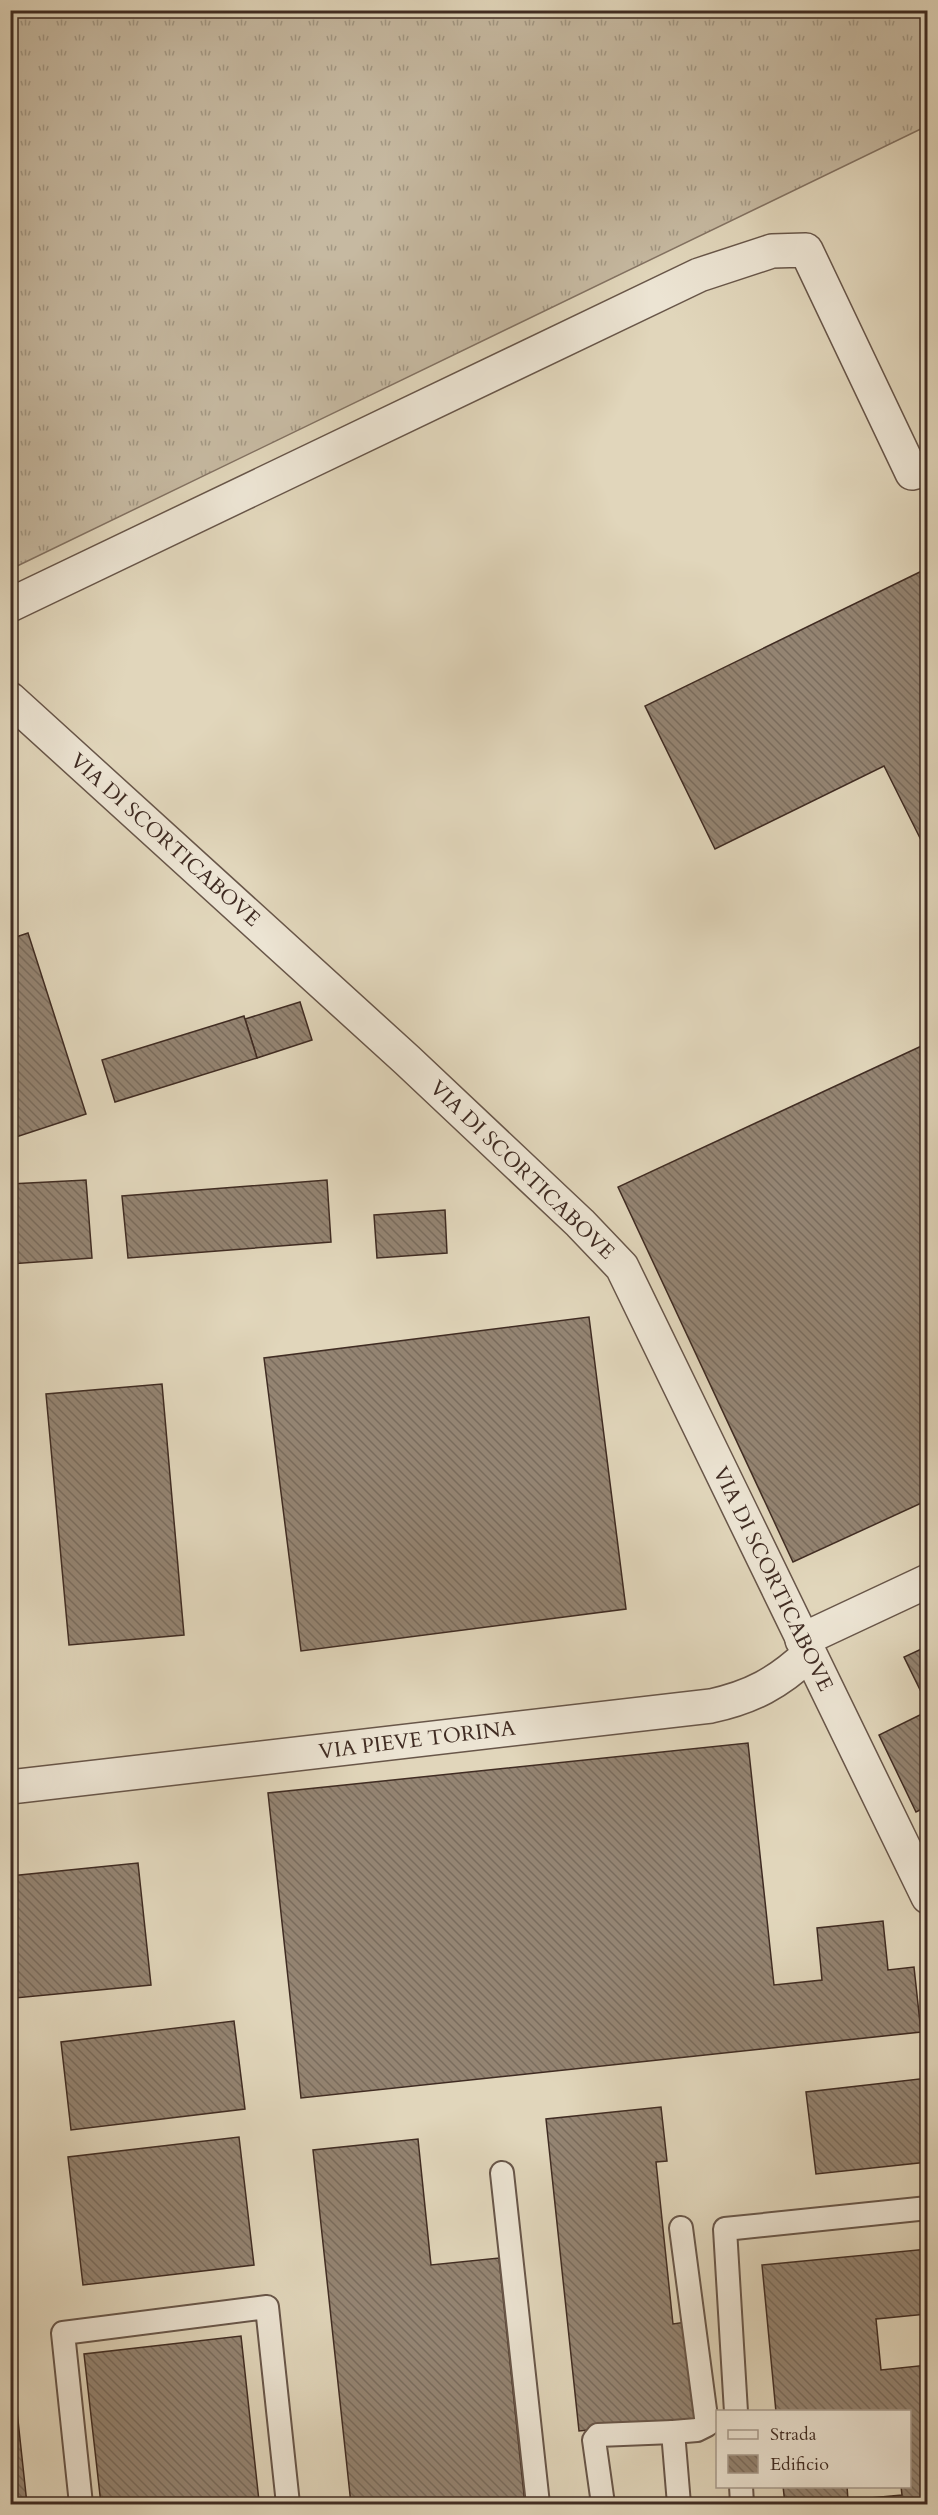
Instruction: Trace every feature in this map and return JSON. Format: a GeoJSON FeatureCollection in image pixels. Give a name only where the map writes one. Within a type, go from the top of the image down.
{"type":"FeatureCollection","features":[{"type":"Feature","properties":{"kind":"street"},"geometry":{"type":"LineString","coordinates":[[10,605],[699,275],[772,251],[806,250],[912,473],[927,469]]}},
{"type":"Feature","properties":{"kind":"street","name":"VIA DI SCORTICABOVE"},"geometry":{"type":"LineString","coordinates":[[10,699],[407,1060],[580,1223],[622,1267],[927,1897]]}},
{"type":"Feature","properties":{"kind":"street","name":"VIA PIEVE TORINA"},"geometry":{"type":"LineString","coordinates":[[10,1787],[711,1706],[761,1691],[793,1670],[806,1647],[927,1581]]}},
{"type":"Feature","properties":{"kind":"lane"},"geometry":{"type":"LineString","coordinates":[[502,2173],[538,2505]]}},
{"type":"Feature","properties":{"kind":"lane"},"geometry":{"type":"LineString","coordinates":[[736,2410],[725,2229],[927,2208]]}},
{"type":"Feature","properties":{"kind":"lane"},"geometry":{"type":"LineString","coordinates":[[603,2505],[594,2440],[598,2435],[697,2430],[707,2425],[681,2228]]}},
{"type":"Feature","properties":{"kind":"lane"},"geometry":{"type":"LineString","coordinates":[[81,2505],[63,2333],[267,2307],[288,2505]]}},
{"type":"Feature","properties":{"kind":"lane"},"geometry":{"type":"LineString","coordinates":[[673,2432],[680,2505]]}},
{"type":"Feature","properties":{"kind":"lane"},"geometry":{"type":"LineString","coordinates":[[741,2488],[742,2505]]}},
{"type":"Feature","properties":{"kind":"green space"},"geometry":{"type":"Polygon","coordinates":[[[11,10],[927,11],[927,126],[11,569],[11,10]]]}},
{"type":"Feature","properties":{"kind":"building"},"geometry":{"type":"Polygon","coordinates":[[[928,568],[928,854],[884,766],[715,849],[645,706],[928,568]]]}},
{"type":"Feature","properties":{"kind":"building"},"geometry":{"type":"Polygon","coordinates":[[[28,933],[86,1114],[10,1139],[10,939],[28,933]]]}},
{"type":"Feature","properties":{"kind":"building"},"geometry":{"type":"Polygon","coordinates":[[[300,1002],[312,1040],[257,1058],[245,1019],[300,1002]]]}},
{"type":"Feature","properties":{"kind":"building"},"geometry":{"type":"Polygon","coordinates":[[[244,1016],[257,1058],[115,1102],[102,1060],[244,1016]]]}},
{"type":"Feature","properties":{"kind":"building"},"geometry":{"type":"Polygon","coordinates":[[[928,1043],[928,1500],[793,1562],[618,1187],[928,1043]]]}},
{"type":"Feature","properties":{"kind":"building"},"geometry":{"type":"Polygon","coordinates":[[[86,1180],[92,1258],[10,1264],[10,1184],[86,1180]]]}},
{"type":"Feature","properties":{"kind":"building"},"geometry":{"type":"Polygon","coordinates":[[[327,1180],[331,1242],[128,1258],[122,1196],[327,1180]]]}},
{"type":"Feature","properties":{"kind":"building"},"geometry":{"type":"Polygon","coordinates":[[[445,1210],[447,1253],[377,1258],[374,1215],[445,1210]]]}},
{"type":"Feature","properties":{"kind":"building"},"geometry":{"type":"Polygon","coordinates":[[[589,1317],[626,1609],[301,1651],[264,1358],[589,1317]]]}},
{"type":"Feature","properties":{"kind":"building"},"geometry":{"type":"Polygon","coordinates":[[[162,1384],[184,1635],[69,1645],[46,1394],[162,1384]]]}},
{"type":"Feature","properties":{"kind":"building"},"geometry":{"type":"Polygon","coordinates":[[[928,1646],[928,1706],[904,1657],[928,1646]]]}},
{"type":"Feature","properties":{"kind":"building"},"geometry":{"type":"Polygon","coordinates":[[[928,1711],[928,1806],[916,1812],[879,1735],[928,1711]]]}},
{"type":"Feature","properties":{"kind":"building"},"geometry":{"type":"Polygon","coordinates":[[[748,1743],[774,1985],[822,1980],[817,1928],[883,1921],[888,1970],[914,1967],[921,2032],[301,2098],[268,1793],[748,1743]]]}},
{"type":"Feature","properties":{"kind":"building"},"geometry":{"type":"Polygon","coordinates":[[[138,1863],[151,1985],[15,1998],[10,1951],[10,1876],[138,1863]]]}},
{"type":"Feature","properties":{"kind":"building"},"geometry":{"type":"Polygon","coordinates":[[[234,2021],[245,2109],[71,2130],[61,2042],[234,2021]]]}},
{"type":"Feature","properties":{"kind":"building"},"geometry":{"type":"Polygon","coordinates":[[[928,2078],[928,2162],[816,2174],[806,2092],[928,2078]]]}},
{"type":"Feature","properties":{"kind":"building"},"geometry":{"type":"Polygon","coordinates":[[[661,2107],[667,2161],[656,2162],[673,2324],[686,2322],[697,2419],[579,2431],[546,2119],[661,2107]]]}},
{"type":"Feature","properties":{"kind":"building"},"geometry":{"type":"Polygon","coordinates":[[[239,2137],[254,2265],[83,2285],[68,2157],[239,2137]]]}},
{"type":"Feature","properties":{"kind":"building"},"geometry":{"type":"Polygon","coordinates":[[[418,2139],[431,2265],[499,2258],[525,2504],[351,2504],[313,2150],[418,2139]]]}},
{"type":"Feature","properties":{"kind":"building"},"geometry":{"type":"Polygon","coordinates":[[[928,2249],[928,2321],[927,2314],[876,2319],[881,2370],[928,2365],[928,2504],[785,2504],[783,2488],[847,2488],[848,2500],[902,2495],[901,2488],[911,2488],[911,2410],[776,2410],[762,2265],[928,2249]]]}},
{"type":"Feature","properties":{"kind":"building"},"geometry":{"type":"Polygon","coordinates":[[[241,2336],[259,2501],[229,2504],[101,2504],[84,2354],[241,2336]]]}},
{"type":"Feature","properties":{"kind":"building"},"geometry":{"type":"Polygon","coordinates":[[[10,2346],[27,2504],[10,2504],[10,2346]]]}}]}
